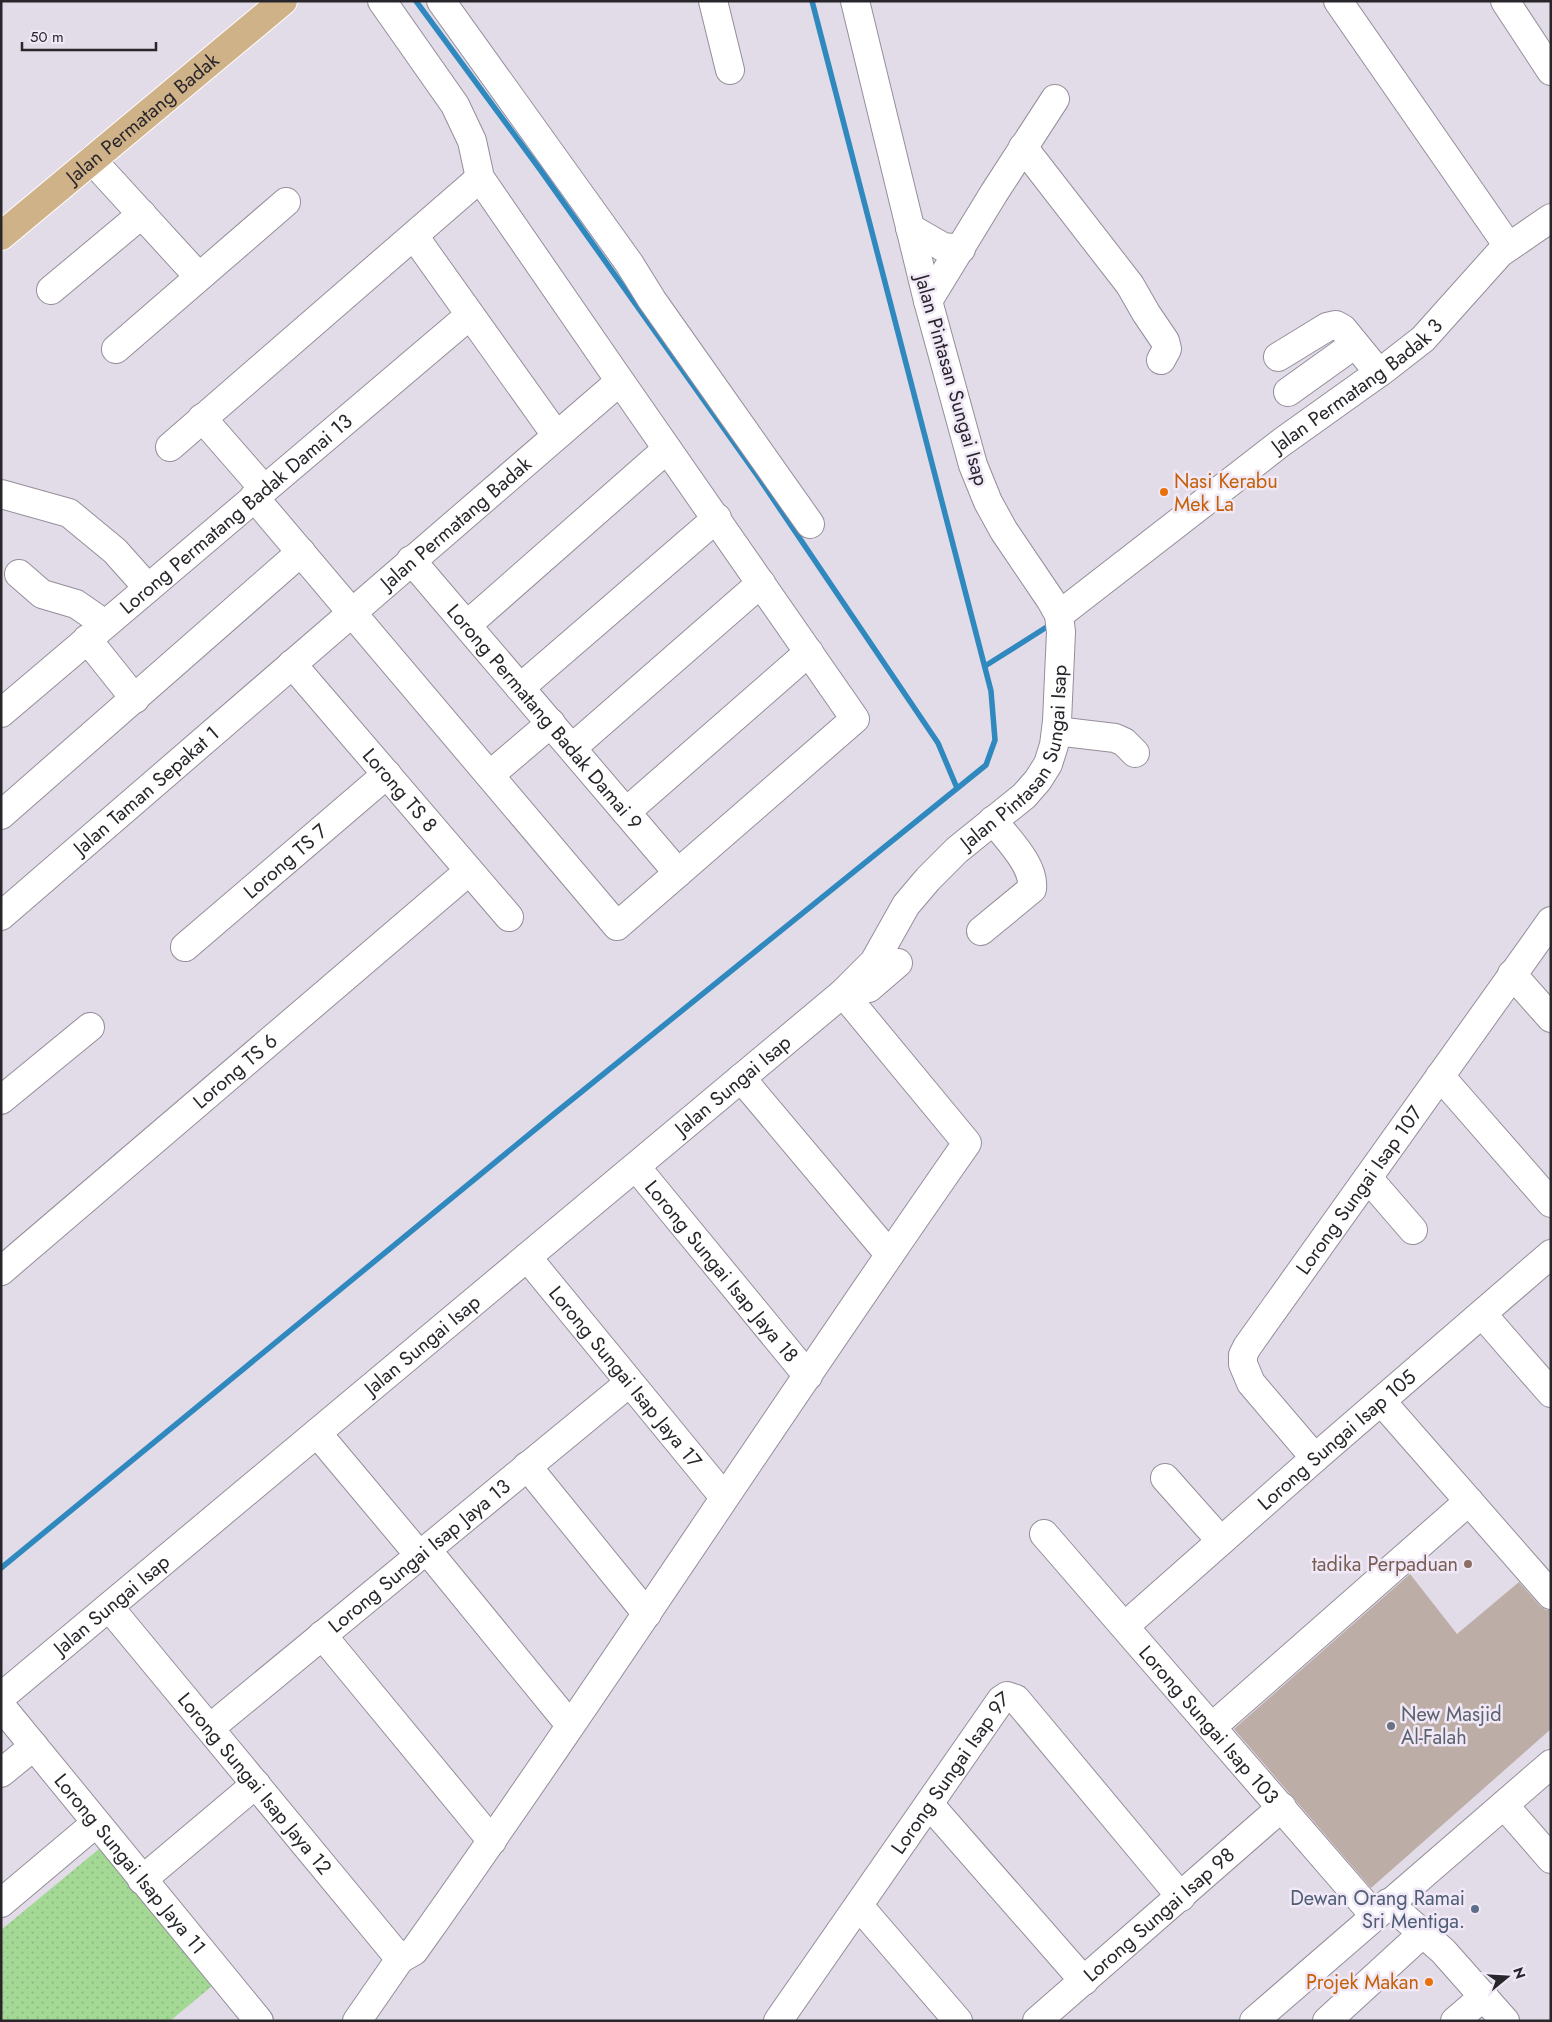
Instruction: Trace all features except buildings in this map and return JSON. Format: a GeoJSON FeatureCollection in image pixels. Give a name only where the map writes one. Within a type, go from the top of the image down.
{"type":"FeatureCollection","features":[{"type":"Feature","properties":{"kind":"main road","name":"Jalan Permatang Badak"},"geometry":{"type":"LineString","coordinates":[[1,236],[282,1]]}},
{"type":"Feature","properties":{"kind":"street"},"geometry":{"type":"LineString","coordinates":[[202,418],[301,552],[617,926],[855,719],[717,518],[619,382],[480,178],[472,141],[455,105],[382,1]]}},
{"type":"Feature","properties":{"kind":"street"},"geometry":{"type":"LineString","coordinates":[[440,1],[628,264],[810,524]]}},
{"type":"Feature","properties":{"kind":"street"},"geometry":{"type":"LineString","coordinates":[[713,1],[730,70]]}},
{"type":"Feature","properties":{"kind":"street","name":"Jalan Pintasan Sungai Isap"},"geometry":{"type":"LineString","coordinates":[[848,989],[874,962],[906,905],[928,879],[957,850],[1024,796],[1038,780],[1048,764],[1056,731],[1061,632],[1059,615],[1004,532],[988,502],[971,456],[928,301],[855,1]]}},
{"type":"Feature","properties":{"kind":"street"},"geometry":{"type":"LineString","coordinates":[[1338,1],[1508,246]]}},
{"type":"Feature","properties":{"kind":"street"},"geometry":{"type":"LineString","coordinates":[[1505,1],[1551,71]]}},
{"type":"Feature","properties":{"kind":"street"},"geometry":{"type":"LineString","coordinates":[[928,301],[1055,99]]}},
{"type":"Feature","properties":{"kind":"street"},"geometry":{"type":"LineString","coordinates":[[1024,147],[1130,285],[1165,341],[1166,349],[1161,360]]}},
{"type":"Feature","properties":{"kind":"street"},"geometry":{"type":"LineString","coordinates":[[92,160],[200,276]]}},
{"type":"Feature","properties":{"kind":"street"},"geometry":{"type":"LineString","coordinates":[[170,447],[480,178]]}},
{"type":"Feature","properties":{"kind":"street"},"geometry":{"type":"LineString","coordinates":[[116,349],[286,202]]}},
{"type":"Feature","properties":{"kind":"street"},"geometry":{"type":"LineString","coordinates":[[51,290],[142,214]]}},
{"type":"Feature","properties":{"kind":"street","name":"Jalan Permatang Badak 3"},"geometry":{"type":"LineString","coordinates":[[1059,615],[1282,442],[1379,373],[1423,338],[1500,253],[1551,218]]}},
{"type":"Feature","properties":{"kind":"street"},"geometry":{"type":"LineString","coordinates":[[910,228],[943,247],[961,249]]}},
{"type":"Feature","properties":{"kind":"street"},"geometry":{"type":"LineString","coordinates":[[414,236],[556,434]]}},
{"type":"Feature","properties":{"kind":"street","name":"Lorong Permatang Badak Damai 13"},"geometry":{"type":"LineString","coordinates":[[1,712],[470,315]]}},
{"type":"Feature","properties":{"kind":"street"},"geometry":{"type":"LineString","coordinates":[[1278,357],[1327,327],[1336,325],[1343,329],[1379,373]]}},
{"type":"Feature","properties":{"kind":"street"},"geometry":{"type":"LineString","coordinates":[[1288,392],[1355,344]]}},
{"type":"Feature","properties":{"kind":"street","name":"Jalan Permatang Badak"},"geometry":{"type":"LineString","coordinates":[[292,664],[556,434],[619,382]]}},
{"type":"Feature","properties":{"kind":"street"},"geometry":{"type":"LineString","coordinates":[[467,625],[667,449]]}},
{"type":"Feature","properties":{"kind":"street"},"geometry":{"type":"LineString","coordinates":[[1,494],[69,513],[115,551],[148,588]]}},
{"type":"Feature","properties":{"kind":"street"},"geometry":{"type":"LineString","coordinates":[[520,688],[717,518]]}},
{"type":"Feature","properties":{"kind":"street"},"geometry":{"type":"LineString","coordinates":[[1,815],[301,552]]}},
{"type":"Feature","properties":{"kind":"street","name":"Lorong Permatang Badak Damai 9"},"geometry":{"type":"LineString","coordinates":[[411,560],[678,873]]}},
{"type":"Feature","properties":{"kind":"street"},"geometry":{"type":"LineString","coordinates":[[20,574],[42,594],[76,604],[96,632],[135,699]]}},
{"type":"Feature","properties":{"kind":"street"},"geometry":{"type":"LineString","coordinates":[[572,748],[761,583]]}},
{"type":"Feature","properties":{"kind":"street"},"geometry":{"type":"LineString","coordinates":[[626,812],[808,652]]}},
{"type":"Feature","properties":{"kind":"street","name":"Lorong TS 8"},"geometry":{"type":"LineString","coordinates":[[292,664],[508,917]]}},
{"type":"Feature","properties":{"kind":"street","name":"Jalan Taman Sepakat 1"},"geometry":{"type":"LineString","coordinates":[[4,907],[292,664]]}},
{"type":"Feature","properties":{"kind":"street"},"geometry":{"type":"LineString","coordinates":[[490,775],[550,723]]}},
{"type":"Feature","properties":{"kind":"street"},"geometry":{"type":"LineString","coordinates":[[1056,731],[1115,738],[1124,742],[1135,753]]}},
{"type":"Feature","properties":{"kind":"street","name":"Lorong TS 7"},"geometry":{"type":"LineString","coordinates":[[185,946],[387,774]]}},
{"type":"Feature","properties":{"kind":"street"},"geometry":{"type":"LineString","coordinates":[[981,931],[1032,889],[1034,879],[1029,868],[993,820]]}},
{"type":"Feature","properties":{"kind":"street","name":"Lorong TS 6"},"geometry":{"type":"LineString","coordinates":[[1,1271],[469,871]]}},
{"type":"Feature","properties":{"kind":"street","name":"Lorong Sungai Isap 107"},"geometry":{"type":"LineString","coordinates":[[1315,1458],[1251,1383],[1243,1364],[1243,1354],[1551,921]]}},
{"type":"Feature","properties":{"kind":"street"},"geometry":{"type":"LineString","coordinates":[[848,989],[869,988],[898,963]]}},
{"type":"Feature","properties":{"kind":"street"},"geometry":{"type":"LineString","coordinates":[[1512,974],[1551,1018]]}},
{"type":"Feature","properties":{"kind":"street"},"geometry":{"type":"LineString","coordinates":[[357,2021],[400,1959],[414,1951],[492,1841],[647,1614],[724,1497],[967,1143],[848,989]]}},
{"type":"Feature","properties":{"kind":"street","name":"Jalan Sungai Isap"},"geometry":{"type":"LineString","coordinates":[[1,1697],[848,989]]}},
{"type":"Feature","properties":{"kind":"street"},"geometry":{"type":"LineString","coordinates":[[1,1100],[90,1027]]}},
{"type":"Feature","properties":{"kind":"street"},"geometry":{"type":"LineString","coordinates":[[1440,1076],[1551,1204]]}},
{"type":"Feature","properties":{"kind":"street"},"geometry":{"type":"LineString","coordinates":[[741,1078],[890,1254]]}},
{"type":"Feature","properties":{"kind":"street","name":"Lorong Sungai Isap Jaya 18"},"geometry":{"type":"LineString","coordinates":[[636,1167],[808,1376]]}},
{"type":"Feature","properties":{"kind":"street"},"geometry":{"type":"LineString","coordinates":[[1368,1178],[1413,1230]]}},
{"type":"Feature","properties":{"kind":"street","name":"Lorong Sungai Isap 105"},"geometry":{"type":"LineString","coordinates":[[1125,1626],[1315,1458],[1483,1315],[1551,1254]]}},
{"type":"Feature","properties":{"kind":"street","name":"Lorong Sungai Isap Jaya 17"},"geometry":{"type":"LineString","coordinates":[[527,1257],[724,1497]]}},
{"type":"Feature","properties":{"kind":"street"},"geometry":{"type":"LineString","coordinates":[[1483,1315],[1551,1393]]}},
{"type":"Feature","properties":{"kind":"street","name":"Lorong Sungai Isap Jaya 13"},"geometry":{"type":"LineString","coordinates":[[210,1728],[629,1383]]}},
{"type":"Feature","properties":{"kind":"street"},"geometry":{"type":"LineString","coordinates":[[1382,1402],[1551,1594]]}},
{"type":"Feature","properties":{"kind":"street"},"geometry":{"type":"LineString","coordinates":[[317,1433],[424,1553],[570,1725]]}},
{"type":"Feature","properties":{"kind":"street"},"geometry":{"type":"LineString","coordinates":[[527,1466],[647,1614]]}},
{"type":"Feature","properties":{"kind":"street"},"geometry":{"type":"LineString","coordinates":[[1165,1478],[1221,1541]]}},
{"type":"Feature","properties":{"kind":"street"},"geometry":{"type":"LineString","coordinates":[[1212,1727],[1469,1501]]}},
{"type":"Feature","properties":{"kind":"street","name":"Lorong Sungai Isap 103"},"geometry":{"type":"LineString","coordinates":[[1044,1534],[1282,1807],[1381,1909],[1423,1934],[1443,1951],[1505,2021]]}},
{"type":"Feature","properties":{"kind":"street","name":"Lorong Sungai Isap Jaya 12"},"geometry":{"type":"LineString","coordinates":[[109,1607],[400,1959]]}},
{"type":"Feature","properties":{"kind":"street"},"geometry":{"type":"LineString","coordinates":[[322,1635],[492,1841]]}},
{"type":"Feature","properties":{"kind":"street","name":"Lorong Sungai Isap 97"},"geometry":{"type":"LineString","coordinates":[[786,2017],[929,1804],[1001,1700],[1007,1696],[1016,1699],[1181,1897]]}},
{"type":"Feature","properties":{"kind":"street","name":"Lorong Sungai Isap Jaya 11"},"geometry":{"type":"LineString","coordinates":[[1,1706],[259,2021]]}},
{"type":"Feature","properties":{"kind":"street"},"geometry":{"type":"LineString","coordinates":[[1,1773],[34,1746]]}},
{"type":"Feature","properties":{"kind":"street"},"geometry":{"type":"LineString","coordinates":[[1254,2021],[1381,1909],[1551,1764]]}},
{"type":"Feature","properties":{"kind":"street"},"geometry":{"type":"LineString","coordinates":[[142,1880],[256,1784]]}},
{"type":"Feature","properties":{"kind":"street"},"geometry":{"type":"LineString","coordinates":[[929,1804],[1084,1981]]}},
{"type":"Feature","properties":{"kind":"street"},"geometry":{"type":"LineString","coordinates":[[1504,1805],[1551,1859]]}},
{"type":"Feature","properties":{"kind":"street","name":"Lorong Sungai Isap 98"},"geometry":{"type":"LineString","coordinates":[[1038,2021],[1282,1807]]}},
{"type":"Feature","properties":{"kind":"street"},"geometry":{"type":"LineString","coordinates":[[1,1903],[96,1823]]}},
{"type":"Feature","properties":{"kind":"street"},"geometry":{"type":"LineString","coordinates":[[859,1906],[958,2021]]}},
{"type":"Feature","properties":{"kind":"street"},"geometry":{"type":"LineString","coordinates":[[1327,2021],[1423,1934]]}},
{"type":"Feature","properties":{"kind":"street"},"geometry":{"type":"LineString","coordinates":[[1456,2021],[1484,1996]]}},
{"type":"Feature","properties":{"kind":"green space"},"geometry":{"type":"Polygon","coordinates":[[[105,1844],[218,1981],[170,2021],[1,2021],[1,1930],[105,1844]]]}},
{"type":"Feature","properties":{"kind":"waterway"},"geometry":{"type":"LineString","coordinates":[[416,1],[539,168],[759,478],[938,743],[957,788]]}},
{"type":"Feature","properties":{"kind":"waterway"},"geometry":{"type":"LineString","coordinates":[[1,1568],[554,1114],[986,765],[995,740],[991,691],[812,1]]}},
{"type":"Feature","properties":{"kind":"waterway"},"geometry":{"type":"LineString","coordinates":[[985,666],[1053,623]]}},
{"type":"Feature","properties":{"kind":"place","name":"Nasi Kerabu Mek La"},"geometry":{"type":"Point","coordinates":[1164,492]}},
{"type":"Feature","properties":{"kind":"place","name":"tadika Perpaduan"},"geometry":{"type":"Point","coordinates":[1468,1564]}},
{"type":"Feature","properties":{"kind":"place","name":"New Masjid Al-Falah"},"geometry":{"type":"Point","coordinates":[1391,1726]}},
{"type":"Feature","properties":{"kind":"place","name":"Dewan Orang Ramai Sri Mentiga."},"geometry":{"type":"Point","coordinates":[1475,1909]}},
{"type":"Feature","properties":{"kind":"place","name":"Projek Makan"},"geometry":{"type":"Point","coordinates":[1429,1982]}}]}
